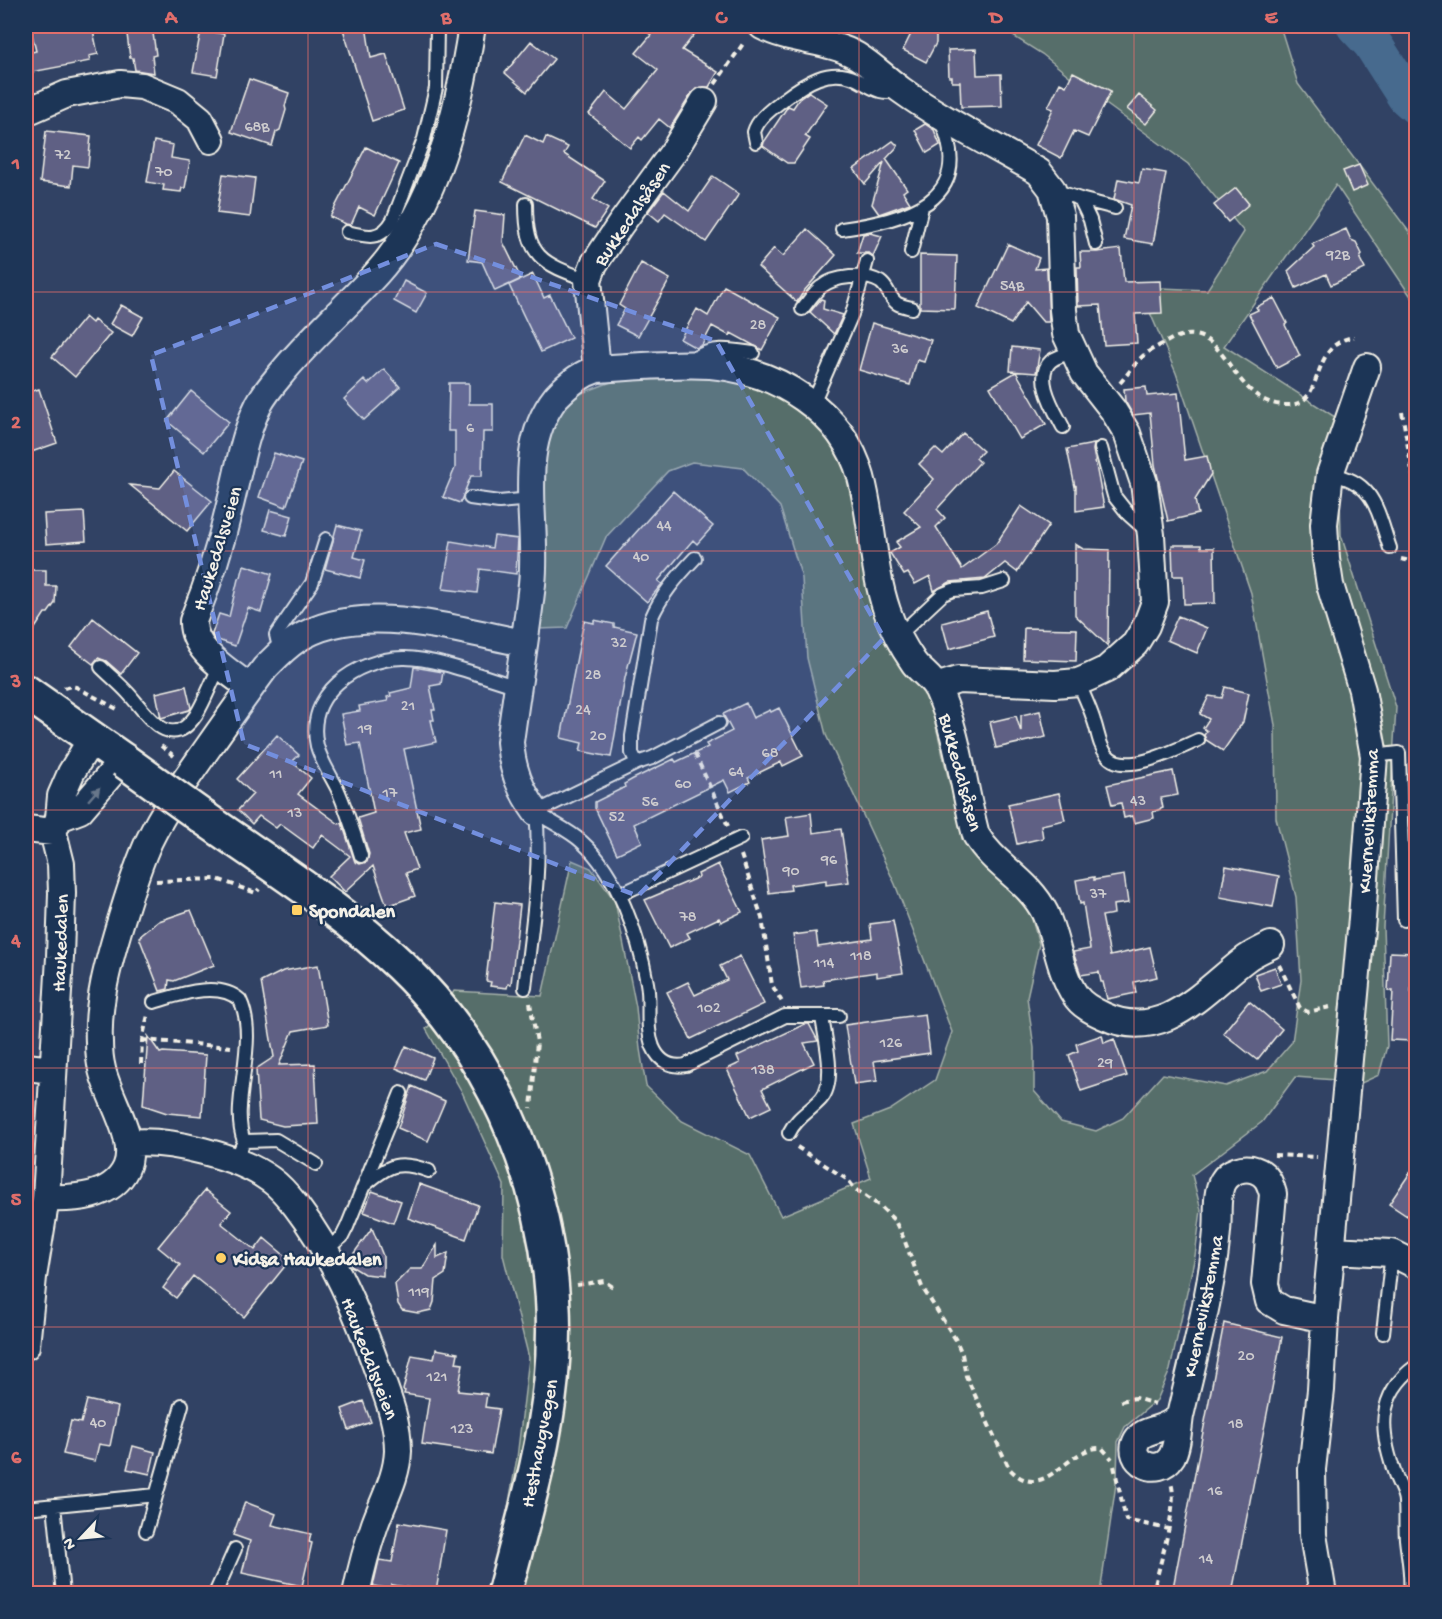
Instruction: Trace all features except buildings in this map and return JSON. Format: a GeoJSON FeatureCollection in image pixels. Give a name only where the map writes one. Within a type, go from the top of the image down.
{"type":"FeatureCollection","features":[{"type":"Feature","properties":{"kind":"main road"},"geometry":{"type":"LineString","coordinates":[[26,692],[123,760]]}},
{"type":"Feature","properties":{"kind":"main road","name":"Hesthaugvegen"},"geometry":{"type":"LineString","coordinates":[[123,760],[344,918],[401,966],[439,1009],[472,1052],[505,1112],[530,1177],[546,1246],[552,1281],[553,1345],[545,1426],[504,1593]]}},
{"type":"Feature","properties":{"kind":"street","name":"Haukedalsveien"},"geometry":{"type":"LineString","coordinates":[[250,687],[220,664],[197,642],[193,632],[193,621],[219,552],[251,424],[260,403],[276,380],[297,355],[378,273],[411,227],[440,158],[460,97],[472,26]]}},
{"type":"Feature","properties":{"kind":"street"},"geometry":{"type":"LineString","coordinates":[[755,30],[837,48],[856,56],[900,89],[1046,180]]}},
{"type":"Feature","properties":{"kind":"street"},"geometry":{"type":"LineString","coordinates":[[26,112],[67,94],[120,84],[142,86],[178,101],[200,119],[211,140]]}},
{"type":"Feature","properties":{"kind":"street","name":"Bukkedalsåsen"},"geometry":{"type":"LineString","coordinates":[[597,369],[588,280],[594,264],[674,151],[704,101]]}},
{"type":"Feature","properties":{"kind":"street","name":"Bukkedalsåsen"},"geometry":{"type":"LineString","coordinates":[[936,687],[957,680],[1055,684],[1078,682],[1107,669],[1124,656],[1146,626],[1155,602],[1151,535],[1144,483],[1136,455],[1127,433],[1107,401],[1084,373],[1066,334],[1060,216],[1046,180]]}},
{"type":"Feature","properties":{"kind":"street","name":"Bukkedalsåsen"},"geometry":{"type":"LineString","coordinates":[[536,812],[516,779],[511,761],[510,742],[532,582],[534,453],[537,434],[543,420],[550,405],[568,385],[586,372],[597,369],[693,365],[730,368],[773,381],[813,403],[842,436],[860,475],[868,508],[879,584],[887,611],[898,636],[915,663],[936,687],[948,712],[976,835],[984,848],[1018,878],[1044,913],[1066,977],[1076,997],[1091,1011],[1129,1024],[1167,1018],[1214,987],[1248,958],[1270,945]]}},
{"type":"Feature","properties":{"kind":"street","name":"Kvernevikstemma"},"geometry":{"type":"LineString","coordinates":[[1323,1593],[1313,1535],[1312,1469],[1321,1390],[1325,1319],[1354,1007],[1374,756],[1362,690],[1328,577],[1324,524],[1330,474],[1367,367]]}},
{"type":"Feature","properties":{"kind":"street"},"geometry":{"type":"LineString","coordinates":[[46,1198],[67,1199],[86,1196],[110,1186],[125,1170],[129,1158],[129,1143],[102,1070],[99,1046],[98,1024],[101,997],[113,946],[134,879],[161,817],[250,687],[280,652],[315,630],[336,624],[363,621],[392,620],[426,624],[524,643]]}},
{"type":"Feature","properties":{"kind":"street","name":"Haukedalen"},"geometry":{"type":"LineString","coordinates":[[26,1346],[33,1277],[46,1198],[62,893],[56,825],[62,796],[71,773],[92,738]]}},
{"type":"Feature","properties":{"kind":"street"},"geometry":{"type":"LineString","coordinates":[[26,829],[56,825],[80,810],[123,760]]}},
{"type":"Feature","properties":{"kind":"street"},"geometry":{"type":"LineString","coordinates":[[26,1067],[53,1070]]}},
{"type":"Feature","properties":{"kind":"street","name":"Haukedalsveien"},"geometry":{"type":"LineString","coordinates":[[129,1143],[146,1141],[240,1152],[255,1169],[273,1181],[301,1213],[325,1250],[348,1294],[365,1335],[398,1431],[397,1469],[363,1558],[356,1593]]}},
{"type":"Feature","properties":{"kind":"street"},"geometry":{"type":"LineString","coordinates":[[1251,1168],[1265,1176],[1270,1182],[1273,1194],[1265,1284],[1269,1301],[1284,1310],[1325,1319]]}},
{"type":"Feature","properties":{"kind":"street","name":"Kvernevikstemma"},"geometry":{"type":"LineString","coordinates":[[1162,1465],[1172,1455],[1169,1412],[1211,1284],[1219,1189],[1223,1180],[1230,1174],[1239,1169],[1251,1168]]}},
{"type":"Feature","properties":{"kind":"street"},"geometry":{"type":"LineString","coordinates":[[1332,1250],[1392,1253],[1416,1264]]}},
{"type":"Feature","properties":{"kind":"street"},"geometry":{"type":"LineString","coordinates":[[1162,1465],[1153,1468],[1146,1467],[1136,1455],[1134,1447],[1142,1434],[1170,1425],[1169,1412]]}},
{"type":"Feature","properties":{"kind":"lane"},"geometry":{"type":"LineString","coordinates":[[347,232],[369,237],[376,236],[388,229],[393,220],[424,139],[436,88],[437,26]]}},
{"type":"Feature","properties":{"kind":"lane"},"geometry":{"type":"LineString","coordinates":[[756,142],[754,132],[760,119],[803,84],[818,78],[832,75],[848,77],[880,92],[900,89]]}},
{"type":"Feature","properties":{"kind":"lane"},"geometry":{"type":"LineString","coordinates":[[842,229],[881,223],[922,207],[935,197],[946,182],[951,167],[951,149],[937,112]]}},
{"type":"Feature","properties":{"kind":"lane"},"geometry":{"type":"LineString","coordinates":[[1046,180],[1080,199],[1115,208]]}},
{"type":"Feature","properties":{"kind":"lane"},"geometry":{"type":"LineString","coordinates":[[1080,199],[1090,220],[1096,244]]}},
{"type":"Feature","properties":{"kind":"lane"},"geometry":{"type":"LineString","coordinates":[[526,204],[526,227],[536,252],[543,260],[556,268],[588,280]]}},
{"type":"Feature","properties":{"kind":"lane"},"geometry":{"type":"LineString","coordinates":[[911,252],[922,207]]}},
{"type":"Feature","properties":{"kind":"lane"},"geometry":{"type":"LineString","coordinates":[[813,403],[852,314],[867,261]]}},
{"type":"Feature","properties":{"kind":"lane"},"geometry":{"type":"LineString","coordinates":[[802,309],[820,287],[828,282],[863,277],[878,281],[898,304],[912,308]]}},
{"type":"Feature","properties":{"kind":"lane"},"geometry":{"type":"LineString","coordinates":[[693,365],[699,355],[724,348],[753,353]]}},
{"type":"Feature","properties":{"kind":"lane"},"geometry":{"type":"LineString","coordinates":[[1063,427],[1044,380],[1046,370],[1053,360],[1073,352]]}},
{"type":"Feature","properties":{"kind":"lane"},"geometry":{"type":"LineString","coordinates":[[1101,448],[1114,496],[1151,535]]}},
{"type":"Feature","properties":{"kind":"lane"},"geometry":{"type":"LineString","coordinates":[[1330,474],[1353,480],[1366,490],[1390,548]]}},
{"type":"Feature","properties":{"kind":"lane"},"geometry":{"type":"LineString","coordinates":[[470,498],[499,502],[532,499]]}},
{"type":"Feature","properties":{"kind":"lane"},"geometry":{"type":"LineString","coordinates":[[280,652],[276,636],[312,583],[326,539]]}},
{"type":"Feature","properties":{"kind":"lane"},"geometry":{"type":"LineString","coordinates":[[637,763],[632,753],[632,736],[651,619],[668,588],[695,558]]}},
{"type":"Feature","properties":{"kind":"lane"},"geometry":{"type":"LineString","coordinates":[[898,636],[943,594],[952,590],[982,588],[1004,581]]}},
{"type":"Feature","properties":{"kind":"lane"},"geometry":{"type":"LineString","coordinates":[[361,856],[345,808],[317,746],[317,715],[322,700],[332,687],[346,675],[364,667],[384,660],[404,658],[438,663],[518,687]]}},
{"type":"Feature","properties":{"kind":"lane"},"geometry":{"type":"LineString","coordinates":[[101,667],[128,693],[158,728],[174,730],[188,724],[196,714],[220,664]]}},
{"type":"Feature","properties":{"kind":"lane"},"geometry":{"type":"LineString","coordinates":[[1078,682],[1102,747],[1109,758],[1114,761],[1130,764],[1176,750],[1198,740]]}},
{"type":"Feature","properties":{"kind":"lane"},"geometry":{"type":"LineString","coordinates":[[536,812],[652,758],[719,723]]}},
{"type":"Feature","properties":{"kind":"lane"},"geometry":{"type":"LineString","coordinates":[[1374,756],[1399,753],[1404,920]]}},
{"type":"Feature","properties":{"kind":"lane"},"geometry":{"type":"LineString","coordinates":[[536,812],[582,841],[619,895],[642,956],[648,986],[649,1029],[653,1047],[660,1058],[669,1065],[678,1067],[686,1065],[785,1016],[840,1016]]}},
{"type":"Feature","properties":{"kind":"lane"},"geometry":{"type":"LineString","coordinates":[[525,988],[538,871],[536,812]]}},
{"type":"Feature","properties":{"kind":"lane"},"geometry":{"type":"LineString","coordinates":[[619,895],[738,839]]}},
{"type":"Feature","properties":{"kind":"lane"},"geometry":{"type":"LineString","coordinates":[[154,1002],[183,994],[207,991],[218,991],[236,996],[243,1007],[246,1048],[239,1129],[240,1152],[276,1140],[316,1164]]}},
{"type":"Feature","properties":{"kind":"lane"},"geometry":{"type":"LineString","coordinates":[[789,1133],[799,1118],[821,1100],[828,1087],[828,1064],[822,1017]]}},
{"type":"Feature","properties":{"kind":"lane"},"geometry":{"type":"LineString","coordinates":[[325,1250],[342,1237],[401,1093]]}},
{"type":"Feature","properties":{"kind":"lane"},"geometry":{"type":"LineString","coordinates":[[364,1186],[377,1175],[398,1165],[412,1165],[429,1172]]}},
{"type":"Feature","properties":{"kind":"lane"},"geometry":{"type":"LineString","coordinates":[[1383,1334],[1392,1253]]}},
{"type":"Feature","properties":{"kind":"lane"},"geometry":{"type":"LineString","coordinates":[[1416,1366],[1392,1392],[1386,1404],[1384,1418],[1385,1445],[1406,1501],[1416,1517]]}},
{"type":"Feature","properties":{"kind":"lane"},"geometry":{"type":"LineString","coordinates":[[146,1531],[183,1405]]}},
{"type":"Feature","properties":{"kind":"lane"},"geometry":{"type":"LineString","coordinates":[[26,1509],[156,1495]]}},
{"type":"Feature","properties":{"kind":"lane"},"geometry":{"type":"LineString","coordinates":[[1406,1501],[1406,1541],[1414,1567],[1410,1593]]}},
{"type":"Feature","properties":{"kind":"lane"},"geometry":{"type":"LineString","coordinates":[[54,1505],[63,1593]]}},
{"type":"Feature","properties":{"kind":"lane"},"geometry":{"type":"LineString","coordinates":[[214,1593],[235,1549]]}},
{"type":"Feature","properties":{"kind":"path"},"geometry":{"type":"LineString","coordinates":[[704,101],[755,30]]}},
{"type":"Feature","properties":{"kind":"path"},"geometry":{"type":"LineString","coordinates":[[1107,401],[1144,356],[1159,345],[1180,336],[1193,335],[1203,337],[1214,344],[1245,386],[1260,399],[1274,404],[1292,405],[1302,401],[1312,392],[1324,357],[1335,345],[1354,337]]}},
{"type":"Feature","properties":{"kind":"path"},"geometry":{"type":"LineString","coordinates":[[1402,412],[1416,494]]}},
{"type":"Feature","properties":{"kind":"path"},"geometry":{"type":"LineString","coordinates":[[26,658],[26,664]]}},
{"type":"Feature","properties":{"kind":"path"},"geometry":{"type":"LineString","coordinates":[[63,688],[76,687],[121,712]]}},
{"type":"Feature","properties":{"kind":"path"},"geometry":{"type":"LineString","coordinates":[[688,740],[729,827]]}},
{"type":"Feature","properties":{"kind":"path"},"geometry":{"type":"LineString","coordinates":[[155,741],[182,762]]}},
{"type":"Feature","properties":{"kind":"path"},"geometry":{"type":"LineString","coordinates":[[738,839],[762,918],[769,976],[778,995]]}},
{"type":"Feature","properties":{"kind":"path"},"geometry":{"type":"LineString","coordinates":[[154,881],[217,879],[250,892],[256,893],[259,889]]}},
{"type":"Feature","properties":{"kind":"path"},"geometry":{"type":"LineString","coordinates":[[1270,945],[1300,1008],[1308,1012],[1334,1006],[1354,1007]]}},
{"type":"Feature","properties":{"kind":"path"},"geometry":{"type":"LineString","coordinates":[[523,1113],[532,1108],[537,1042],[534,1017],[525,988]]}},
{"type":"Feature","properties":{"kind":"path"},"geometry":{"type":"LineString","coordinates":[[141,1064],[144,1026],[154,1002]]}},
{"type":"Feature","properties":{"kind":"path"},"geometry":{"type":"LineString","coordinates":[[142,1040],[246,1048]]}},
{"type":"Feature","properties":{"kind":"path"},"geometry":{"type":"LineString","coordinates":[[789,1133],[791,1143],[848,1180],[855,1189],[881,1207],[895,1221],[922,1287],[956,1340],[962,1354],[966,1376],[1009,1468],[1018,1478],[1033,1481],[1056,1473],[1073,1457],[1092,1447],[1102,1448],[1112,1460],[1126,1520],[1168,1529]]}},
{"type":"Feature","properties":{"kind":"path"},"geometry":{"type":"LineString","coordinates":[[1251,1168],[1258,1160],[1278,1154],[1321,1157]]}},
{"type":"Feature","properties":{"kind":"path"},"geometry":{"type":"LineString","coordinates":[[568,1285],[604,1281],[613,1287]]}},
{"type":"Feature","properties":{"kind":"path"},"geometry":{"type":"LineString","coordinates":[[1121,1401],[1136,1398],[1169,1412]]}},
{"type":"Feature","properties":{"kind":"path"},"geometry":{"type":"LineString","coordinates":[[1153,1593],[1174,1493],[1173,1485],[1162,1465]]}},
{"type":"Feature","properties":{"kind":"highlighted area"},"geometry":{"type":"Polygon","coordinates":[[[436,244],[716,341],[884,638],[638,896],[244,744],[151,355],[436,244]]]}},
{"type":"Feature","properties":{"kind":"green space"},"geometry":{"type":"Polygon","coordinates":[[[997,26],[1280,26],[1298,84],[1416,241],[1416,304],[1336,185],[1224,346],[1338,419],[1341,535],[1396,707],[1383,927],[1387,1046],[1379,1075],[1357,1085],[1336,1080],[1295,1077],[1262,1122],[1192,1175],[1201,1210],[1195,1256],[1170,1370],[1157,1400],[1125,1427],[1118,1442],[1117,1477],[1100,1593],[485,1593],[498,1563],[517,1458],[529,1358],[503,1255],[504,1185],[462,1092],[426,1029],[442,1013],[454,991],[542,996],[572,860],[591,868],[615,901],[636,1007],[646,1086],[682,1121],[750,1155],[781,1216],[871,1178],[854,1124],[890,1110],[935,1080],[952,1032],[895,884],[826,735],[807,658],[802,578],[780,507],[743,468],[692,462],[668,471],[606,537],[567,628],[538,629],[546,441],[556,414],[582,393],[611,382],[691,375],[742,380],[779,396],[831,433],[855,487],[886,639],[930,701],[949,781],[968,843],[985,869],[1019,894],[1031,916],[1039,944],[1027,997],[1034,1048],[1034,1091],[1061,1122],[1096,1131],[1123,1118],[1163,1074],[1226,1086],[1267,1071],[1292,1042],[1301,980],[1296,897],[1276,818],[1275,725],[1251,593],[1176,373],[1139,287],[1207,290],[1244,232],[1188,164],[1088,91],[1042,54],[997,26]]]}},
{"type":"Feature","properties":{"kind":"waterway"},"geometry":{"type":"LineString","coordinates":[[1356,26],[1372,43],[1406,96],[1416,105]]}},
{"type":"Feature","properties":{"kind":"place","name":"Spondalen"},"geometry":{"type":"Point","coordinates":[297,910]}},
{"type":"Feature","properties":{"kind":"place","name":"Kidsa Haukedalen"},"geometry":{"type":"Point","coordinates":[221,1258]}}]}
